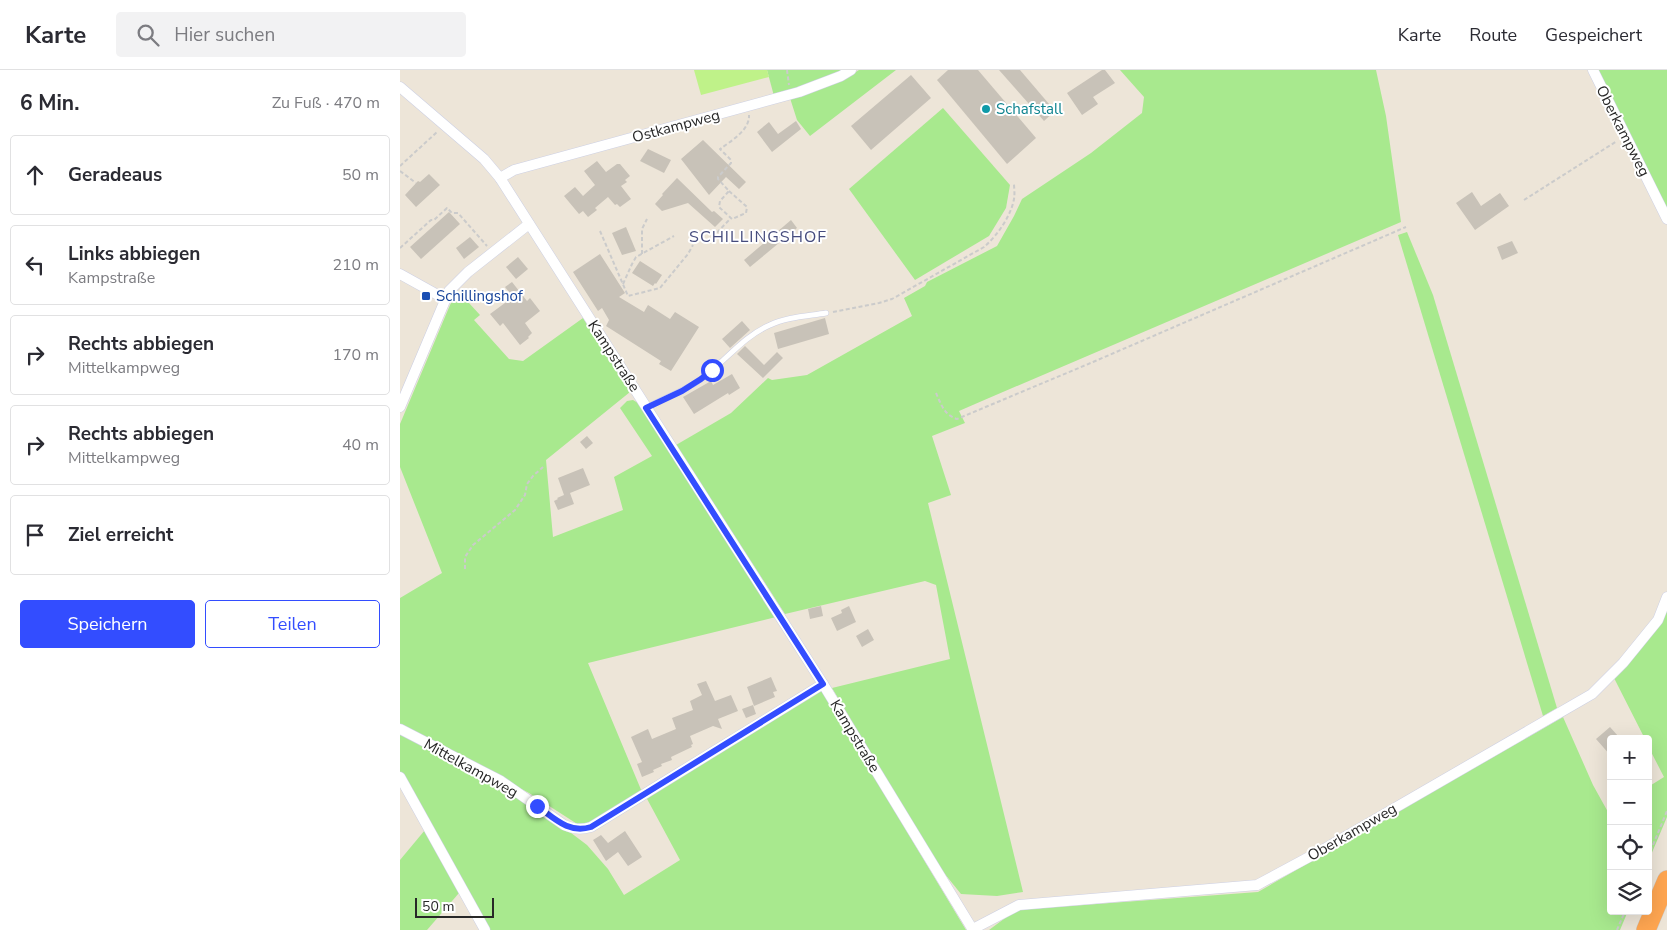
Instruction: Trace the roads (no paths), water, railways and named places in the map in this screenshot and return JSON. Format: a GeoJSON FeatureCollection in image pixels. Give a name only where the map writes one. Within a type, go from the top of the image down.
{"type":"FeatureCollection","features":[{"type":"Feature","properties":{"kind":"highway"},"geometry":{"type":"LineString","coordinates":[[1646,930],[1667,880]]}},
{"type":"Feature","properties":{"kind":"street","name":"Ostkampweg"},"geometry":{"type":"LineString","coordinates":[[500,178],[514,170],[791,94],[842,76],[851,70]]}},
{"type":"Feature","properties":{"kind":"street","name":"Oberkampweg"},"geometry":{"type":"LineString","coordinates":[[1592,70],[1667,219]]}},
{"type":"Feature","properties":{"kind":"street","name":"Kampstraße"},"geometry":{"type":"LineString","coordinates":[[400,87],[484,159],[500,178],[823,684],[973,929]]}},
{"type":"Feature","properties":{"kind":"street"},"geometry":{"type":"LineString","coordinates":[[400,407],[449,291],[461,278],[529,224]]}},
{"type":"Feature","properties":{"kind":"street"},"geometry":{"type":"LineString","coordinates":[[401,276],[445,299]]}},
{"type":"Feature","properties":{"kind":"street","name":"Oberkampweg"},"geometry":{"type":"LineString","coordinates":[[973,929],[1019,905],[1257,885],[1332,844],[1592,694],[1623,663],[1658,620],[1667,597]]}},
{"type":"Feature","properties":{"kind":"street","name":"Mittelkampweg"},"geometry":{"type":"LineString","coordinates":[[400,729],[501,781],[564,825],[574,830],[581,830],[591,827],[823,684]]}},
{"type":"Feature","properties":{"kind":"street"},"geometry":{"type":"LineString","coordinates":[[400,776],[485,930]]}},
{"type":"Feature","properties":{"kind":"lane"},"geometry":{"type":"LineString","coordinates":[[646,408],[682,391],[701,379],[748,338],[771,324],[826,313]]}},
{"type":"Feature","properties":{"kind":"place","name":"Schafstall"},"geometry":{"type":"Point","coordinates":[986,109]}},
{"type":"Feature","properties":{"kind":"place","name":"Schillingshof"},"geometry":{"type":"Point","coordinates":[426,296]}},
{"type":"Feature","properties":{"kind":"district","name":"SCHILLINGSHOF"},"geometry":{"type":"Point","coordinates":[758,237]}}]}
